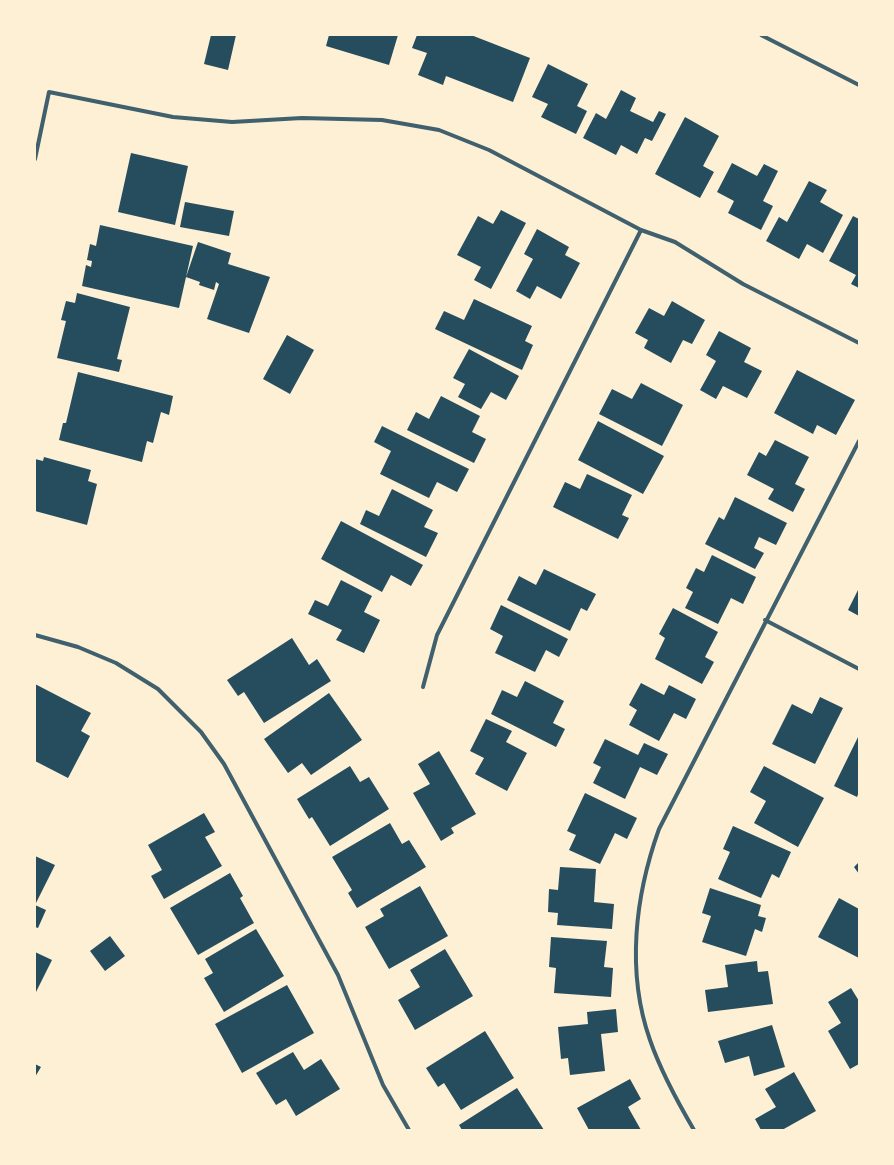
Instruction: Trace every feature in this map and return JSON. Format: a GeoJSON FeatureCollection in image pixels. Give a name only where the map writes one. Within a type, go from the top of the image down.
{"type":"FeatureCollection","features":[{"type":"Feature","properties":{"kind":"street"},"geometry":{"type":"LineString","coordinates":[[761,35],[859,85]]}},
{"type":"Feature","properties":{"kind":"street"},"geometry":{"type":"LineString","coordinates":[[35,159],[49,92],[173,116],[217,121],[232,122],[302,118],[382,120],[439,130],[489,150],[641,230],[675,242],[743,284],[859,343]]}},
{"type":"Feature","properties":{"kind":"street"},"geometry":{"type":"LineString","coordinates":[[424,687],[437,635],[641,230]]}},
{"type":"Feature","properties":{"kind":"street"},"geometry":{"type":"LineString","coordinates":[[694,1130],[668,1084],[650,1040],[643,1014],[636,961],[637,923],[641,891],[650,855],[659,829],[765,620],[859,441]]}},
{"type":"Feature","properties":{"kind":"street"},"geometry":{"type":"LineString","coordinates":[[765,620],[859,669]]}},
{"type":"Feature","properties":{"kind":"street"},"geometry":{"type":"LineString","coordinates":[[35,635],[78,647],[116,663],[158,689],[201,732],[224,764],[338,975],[383,1085],[409,1130]]}},
{"type":"Feature","properties":{"kind":"building"},"geometry":{"type":"Polygon","coordinates":[[[211,35],[236,35],[228,70],[204,64],[211,35]]]}},
{"type":"Feature","properties":{"kind":"building"},"geometry":{"type":"Polygon","coordinates":[[[329,35],[398,35],[389,65],[326,46],[329,35]]]}},
{"type":"Feature","properties":{"kind":"building"},"geometry":{"type":"Polygon","coordinates":[[[417,35],[471,35],[530,58],[513,102],[446,76],[443,85],[418,75],[427,53],[412,48],[417,35]]]}},
{"type":"Feature","properties":{"kind":"building"},"geometry":{"type":"Polygon","coordinates":[[[548,64],[588,84],[577,106],[587,111],[576,134],[541,117],[548,104],[532,97],[548,64]]]}},
{"type":"Feature","properties":{"kind":"building"},"geometry":{"type":"Polygon","coordinates":[[[621,90],[636,98],[630,111],[653,122],[659,111],[666,114],[652,141],[645,138],[637,154],[621,145],[616,155],[583,138],[596,113],[606,119],[621,90]]]}},
{"type":"Feature","properties":{"kind":"building"},"geometry":{"type":"Polygon","coordinates":[[[685,117],[719,136],[703,166],[714,172],[700,198],[655,174],[685,117]]]}},
{"type":"Feature","properties":{"kind":"building"},"geometry":{"type":"Polygon","coordinates":[[[131,153],[188,166],[175,225],[118,212],[131,153]]]}},
{"type":"Feature","properties":{"kind":"building"},"geometry":{"type":"Polygon","coordinates":[[[732,163],[757,176],[764,164],[778,171],[763,201],[773,206],[761,230],[728,213],[734,201],[717,192],[732,163]]]}},
{"type":"Feature","properties":{"kind":"building"},"geometry":{"type":"Polygon","coordinates":[[[809,181],[827,190],[820,202],[843,215],[823,253],[807,244],[799,259],[766,241],[779,217],[787,222],[809,181]]]}},
{"type":"Feature","properties":{"kind":"building"},"geometry":{"type":"Polygon","coordinates":[[[185,202],[234,211],[229,236],[180,227],[185,202]]]}},
{"type":"Feature","properties":{"kind":"building"},"geometry":{"type":"Polygon","coordinates":[[[501,210],[526,223],[491,289],[474,280],[481,267],[457,255],[478,216],[493,224],[501,210]]]}},
{"type":"Feature","properties":{"kind":"building"},"geometry":{"type":"Polygon","coordinates":[[[853,216],[859,219],[859,288],[851,284],[856,275],[829,261],[853,216]]]}},
{"type":"Feature","properties":{"kind":"building"},"geometry":{"type":"Polygon","coordinates":[[[100,225],[193,246],[179,308],[82,286],[86,265],[91,267],[92,261],[87,260],[90,244],[96,246],[100,225]]]}},
{"type":"Feature","properties":{"kind":"building"},"geometry":{"type":"Polygon","coordinates":[[[537,229],[569,247],[565,255],[580,263],[561,299],[537,286],[530,299],[516,291],[533,259],[524,254],[537,229]]]}},
{"type":"Feature","properties":{"kind":"building"},"geometry":{"type":"Polygon","coordinates":[[[198,242],[231,253],[228,264],[270,277],[249,333],[207,319],[219,284],[216,282],[214,290],[199,285],[200,282],[186,277],[198,242]]]}},
{"type":"Feature","properties":{"kind":"building"},"geometry":{"type":"Polygon","coordinates":[[[77,293],[130,307],[117,359],[122,360],[119,372],[57,358],[66,321],[61,320],[66,301],[75,303],[77,293]]]}},
{"type":"Feature","properties":{"kind":"building"},"geometry":{"type":"Polygon","coordinates":[[[474,299],[532,326],[525,341],[533,345],[522,370],[435,329],[444,311],[464,320],[474,299]]]}},
{"type":"Feature","properties":{"kind":"building"},"geometry":{"type":"Polygon","coordinates":[[[672,301],[705,320],[692,344],[683,340],[671,363],[644,348],[648,340],[635,333],[649,308],[664,316],[672,301]]]}},
{"type":"Feature","properties":{"kind":"building"},"geometry":{"type":"Polygon","coordinates":[[[719,331],[751,348],[744,362],[762,371],[747,398],[723,386],[716,399],[700,390],[716,361],[706,355],[719,331]]]}},
{"type":"Feature","properties":{"kind":"building"},"geometry":{"type":"Polygon","coordinates":[[[287,335],[314,350],[290,394],[263,379],[287,335]]]}},
{"type":"Feature","properties":{"kind":"building"},"geometry":{"type":"Polygon","coordinates":[[[469,349],[519,376],[506,400],[491,392],[481,409],[458,397],[465,384],[453,378],[469,349]]]}},
{"type":"Feature","properties":{"kind":"building"},"geometry":{"type":"Polygon","coordinates":[[[797,370],[855,400],[836,435],[817,425],[813,434],[774,413],[797,370]]]}},
{"type":"Feature","properties":{"kind":"building"},"geometry":{"type":"Polygon","coordinates":[[[78,372],[173,396],[169,415],[161,412],[153,443],[147,441],[142,462],[59,440],[63,423],[66,423],[78,372]]]}},
{"type":"Feature","properties":{"kind":"building"},"geometry":{"type":"Polygon","coordinates":[[[641,383],[683,405],[662,446],[599,414],[612,389],[632,399],[641,383]]]}},
{"type":"Feature","properties":{"kind":"building"},"geometry":{"type":"Polygon","coordinates":[[[441,396],[480,416],[472,432],[486,439],[474,463],[407,430],[416,412],[429,419],[441,396]]]}},
{"type":"Feature","properties":{"kind":"building"},"geometry":{"type":"Polygon","coordinates":[[[598,421],[664,456],[643,494],[578,460],[598,421]]]}},
{"type":"Feature","properties":{"kind":"building"},"geometry":{"type":"Polygon","coordinates":[[[382,426],[469,469],[457,492],[437,482],[429,498],[380,474],[391,451],[374,442],[382,426]]]}},
{"type":"Feature","properties":{"kind":"building"},"geometry":{"type":"Polygon","coordinates":[[[775,440],[809,457],[795,484],[805,489],[793,512],[768,499],[774,489],[747,475],[759,452],[766,456],[775,440]]]}},
{"type":"Feature","properties":{"kind":"building"},"geometry":{"type":"Polygon","coordinates":[[[44,457],[91,470],[88,481],[97,484],[87,525],[35,511],[35,459],[43,461],[44,457]]]}},
{"type":"Feature","properties":{"kind":"building"},"geometry":{"type":"Polygon","coordinates":[[[587,474],[632,495],[622,515],[629,518],[618,539],[553,507],[565,482],[580,489],[587,474]]]}},
{"type":"Feature","properties":{"kind":"building"},"geometry":{"type":"Polygon","coordinates":[[[392,489],[433,510],[424,527],[438,533],[426,557],[360,524],[366,510],[379,516],[392,489]]]}},
{"type":"Feature","properties":{"kind":"building"},"geometry":{"type":"Polygon","coordinates":[[[735,497],[787,523],[776,545],[759,537],[754,548],[764,553],[755,569],[705,544],[719,517],[724,520],[735,497]]]}},
{"type":"Feature","properties":{"kind":"building"},"geometry":{"type":"Polygon","coordinates":[[[341,521],[423,565],[411,586],[391,575],[382,592],[321,559],[341,521]]]}},
{"type":"Feature","properties":{"kind":"building"},"geometry":{"type":"Polygon","coordinates":[[[712,555],[756,577],[743,604],[731,598],[718,624],[685,608],[693,592],[686,588],[696,568],[704,572],[712,555]]]}},
{"type":"Feature","properties":{"kind":"building"},"geometry":{"type":"Polygon","coordinates":[[[544,569],[596,594],[587,611],[581,608],[570,631],[507,600],[519,576],[536,585],[544,569]]]}},
{"type":"Feature","properties":{"kind":"building"},"geometry":{"type":"Polygon","coordinates":[[[341,580],[372,596],[364,612],[380,620],[364,653],[336,640],[342,630],[308,614],[315,600],[328,606],[341,580]]]}},
{"type":"Feature","properties":{"kind":"building"},"geometry":{"type":"Polygon","coordinates":[[[859,588],[859,616],[848,610],[859,588]]]}},
{"type":"Feature","properties":{"kind":"building"},"geometry":{"type":"Polygon","coordinates":[[[501,605],[568,639],[559,657],[546,650],[535,672],[495,653],[503,636],[490,629],[501,605]]]}},
{"type":"Feature","properties":{"kind":"building"},"geometry":{"type":"Polygon","coordinates":[[[673,608],[718,632],[705,657],[714,662],[702,684],[655,659],[665,638],[659,634],[673,608]]]}},
{"type":"Feature","properties":{"kind":"building"},"geometry":{"type":"Polygon","coordinates":[[[292,638],[309,665],[317,659],[331,681],[264,723],[244,692],[238,696],[227,680],[292,638]]]}},
{"type":"Feature","properties":{"kind":"building"},"geometry":{"type":"Polygon","coordinates":[[[525,681],[564,701],[553,723],[565,729],[556,747],[491,714],[502,690],[517,697],[525,681]]]}},
{"type":"Feature","properties":{"kind":"building"},"geometry":{"type":"Polygon","coordinates":[[[641,683],[664,695],[669,685],[696,699],[686,719],[674,713],[659,741],[629,725],[637,710],[629,705],[641,683]]]}},
{"type":"Feature","properties":{"kind":"building"},"geometry":{"type":"Polygon","coordinates":[[[35,684],[91,713],[81,731],[90,736],[68,778],[35,761],[35,684]]]}},
{"type":"Feature","properties":{"kind":"building"},"geometry":{"type":"Polygon","coordinates":[[[329,693],[362,740],[311,775],[302,763],[288,773],[264,739],[329,693]]]}},
{"type":"Feature","properties":{"kind":"building"},"geometry":{"type":"Polygon","coordinates":[[[820,697],[843,708],[815,764],[772,744],[792,704],[812,714],[820,697]]]}},
{"type":"Feature","properties":{"kind":"building"},"geometry":{"type":"Polygon","coordinates":[[[486,719],[512,731],[506,742],[527,753],[507,791],[475,774],[484,758],[470,751],[486,719]]]}},
{"type":"Feature","properties":{"kind":"building"},"geometry":{"type":"Polygon","coordinates":[[[859,735],[859,792],[857,797],[834,786],[859,735]]]}},
{"type":"Feature","properties":{"kind":"building"},"geometry":{"type":"Polygon","coordinates":[[[605,739],[638,755],[644,743],[668,754],[657,775],[640,767],[625,799],[593,783],[601,767],[593,763],[605,739]]]}},
{"type":"Feature","properties":{"kind":"building"},"geometry":{"type":"Polygon","coordinates":[[[439,751],[476,814],[451,828],[454,833],[441,841],[413,793],[430,784],[418,764],[439,751]]]}},
{"type":"Feature","properties":{"kind":"building"},"geometry":{"type":"Polygon","coordinates":[[[350,766],[360,782],[369,777],[389,809],[330,846],[312,817],[309,819],[297,799],[350,766]]]}},
{"type":"Feature","properties":{"kind":"building"},"geometry":{"type":"Polygon","coordinates":[[[764,766],[824,798],[798,847],[754,823],[766,801],[750,792],[764,766]]]}},
{"type":"Feature","properties":{"kind":"building"},"geometry":{"type":"Polygon","coordinates":[[[585,793],[637,818],[627,839],[615,833],[600,864],[569,850],[576,835],[567,831],[585,793]]]}},
{"type":"Feature","properties":{"kind":"building"},"geometry":{"type":"Polygon","coordinates":[[[204,813],[215,832],[205,837],[222,866],[164,899],[151,876],[162,870],[148,845],[204,813]]]}},
{"type":"Feature","properties":{"kind":"building"},"geometry":{"type":"Polygon","coordinates":[[[390,823],[402,844],[409,840],[426,867],[357,908],[348,893],[352,890],[332,857],[390,823]]]}},
{"type":"Feature","properties":{"kind":"building"},"geometry":{"type":"Polygon","coordinates":[[[733,826],[791,852],[779,878],[772,874],[761,898],[718,879],[730,852],[723,849],[733,826]]]}},
{"type":"Feature","properties":{"kind":"building"},"geometry":{"type":"Polygon","coordinates":[[[35,856],[55,865],[35,905],[35,856]]]}},
{"type":"Feature","properties":{"kind":"building"},"geometry":{"type":"Polygon","coordinates":[[[859,862],[859,874],[854,867],[859,862]]]}},
{"type":"Feature","properties":{"kind":"building"},"geometry":{"type":"Polygon","coordinates":[[[560,867],[596,869],[594,902],[614,904],[612,929],[557,925],[558,913],[548,912],[549,889],[558,890],[560,867]]]}},
{"type":"Feature","properties":{"kind":"building"},"geometry":{"type":"Polygon","coordinates":[[[230,873],[243,896],[240,898],[254,923],[198,955],[170,908],[230,873]]]}},
{"type":"Feature","properties":{"kind":"building"},"geometry":{"type":"Polygon","coordinates":[[[420,886],[448,936],[389,969],[365,927],[384,916],[380,909],[420,886]]]}},
{"type":"Feature","properties":{"kind":"building"},"geometry":{"type":"Polygon","coordinates":[[[710,888],[761,905],[758,916],[766,918],[762,932],[755,929],[746,956],[702,942],[711,916],[702,913],[710,888]]]}},
{"type":"Feature","properties":{"kind":"building"},"geometry":{"type":"Polygon","coordinates":[[[839,898],[859,909],[859,958],[818,937],[839,898]]]}},
{"type":"Feature","properties":{"kind":"building"},"geometry":{"type":"Polygon","coordinates":[[[35,905],[46,910],[38,928],[35,927],[35,905]]]}},
{"type":"Feature","properties":{"kind":"building"},"geometry":{"type":"Polygon","coordinates":[[[256,929],[284,976],[224,1012],[204,978],[213,973],[205,959],[256,929]]]}},
{"type":"Feature","properties":{"kind":"building"},"geometry":{"type":"Polygon","coordinates":[[[110,936],[125,956],[105,971],[90,951],[110,936]]]}},
{"type":"Feature","properties":{"kind":"building"},"geometry":{"type":"Polygon","coordinates":[[[551,937],[607,941],[604,967],[613,968],[611,997],[554,993],[556,968],[549,967],[551,937]]]}},
{"type":"Feature","properties":{"kind":"building"},"geometry":{"type":"Polygon","coordinates":[[[445,949],[473,996],[415,1030],[398,1000],[420,987],[410,970],[445,949]]]}},
{"type":"Feature","properties":{"kind":"building"},"geometry":{"type":"Polygon","coordinates":[[[35,952],[52,960],[35,994],[35,952]]]}},
{"type":"Feature","properties":{"kind":"building"},"geometry":{"type":"Polygon","coordinates":[[[757,961],[758,972],[768,971],[773,1004],[708,1012],[705,990],[728,987],[725,965],[757,961]]]}},
{"type":"Feature","properties":{"kind":"building"},"geometry":{"type":"Polygon","coordinates":[[[287,985],[314,1033],[242,1073],[215,1024],[287,985]]]}},
{"type":"Feature","properties":{"kind":"building"},"geometry":{"type":"Polygon","coordinates":[[[851,988],[859,1001],[859,1064],[850,1069],[828,1031],[841,1023],[828,1002],[851,988]]]}},
{"type":"Feature","properties":{"kind":"building"},"geometry":{"type":"Polygon","coordinates":[[[616,1009],[618,1032],[601,1034],[605,1071],[570,1075],[568,1058],[561,1059],[558,1027],[588,1024],[587,1012],[616,1009]]]}},
{"type":"Feature","properties":{"kind":"building"},"geometry":{"type":"Polygon","coordinates":[[[772,1025],[785,1067],[754,1076],[749,1056],[725,1063],[718,1041],[772,1025]]]}},
{"type":"Feature","properties":{"kind":"building"},"geometry":{"type":"Polygon","coordinates":[[[485,1031],[514,1078],[461,1110],[444,1083],[438,1087],[426,1068],[485,1031]]]}},
{"type":"Feature","properties":{"kind":"building"},"geometry":{"type":"Polygon","coordinates":[[[293,1052],[304,1070],[321,1059],[340,1089],[296,1116],[286,1099],[276,1105],[256,1073],[293,1052]]]}},
{"type":"Feature","properties":{"kind":"building"},"geometry":{"type":"Polygon","coordinates":[[[35,1064],[41,1067],[35,1077],[35,1064]]]}},
{"type":"Feature","properties":{"kind":"building"},"geometry":{"type":"Polygon","coordinates":[[[794,1072],[816,1111],[782,1130],[761,1130],[755,1119],[776,1107],[765,1089],[794,1072]]]}},
{"type":"Feature","properties":{"kind":"building"},"geometry":{"type":"Polygon","coordinates":[[[630,1079],[641,1099],[628,1107],[641,1130],[589,1130],[577,1108],[630,1079]]]}},
{"type":"Feature","properties":{"kind":"building"},"geometry":{"type":"Polygon","coordinates":[[[517,1088],[544,1130],[462,1130],[459,1125],[517,1088]]]}}]}
